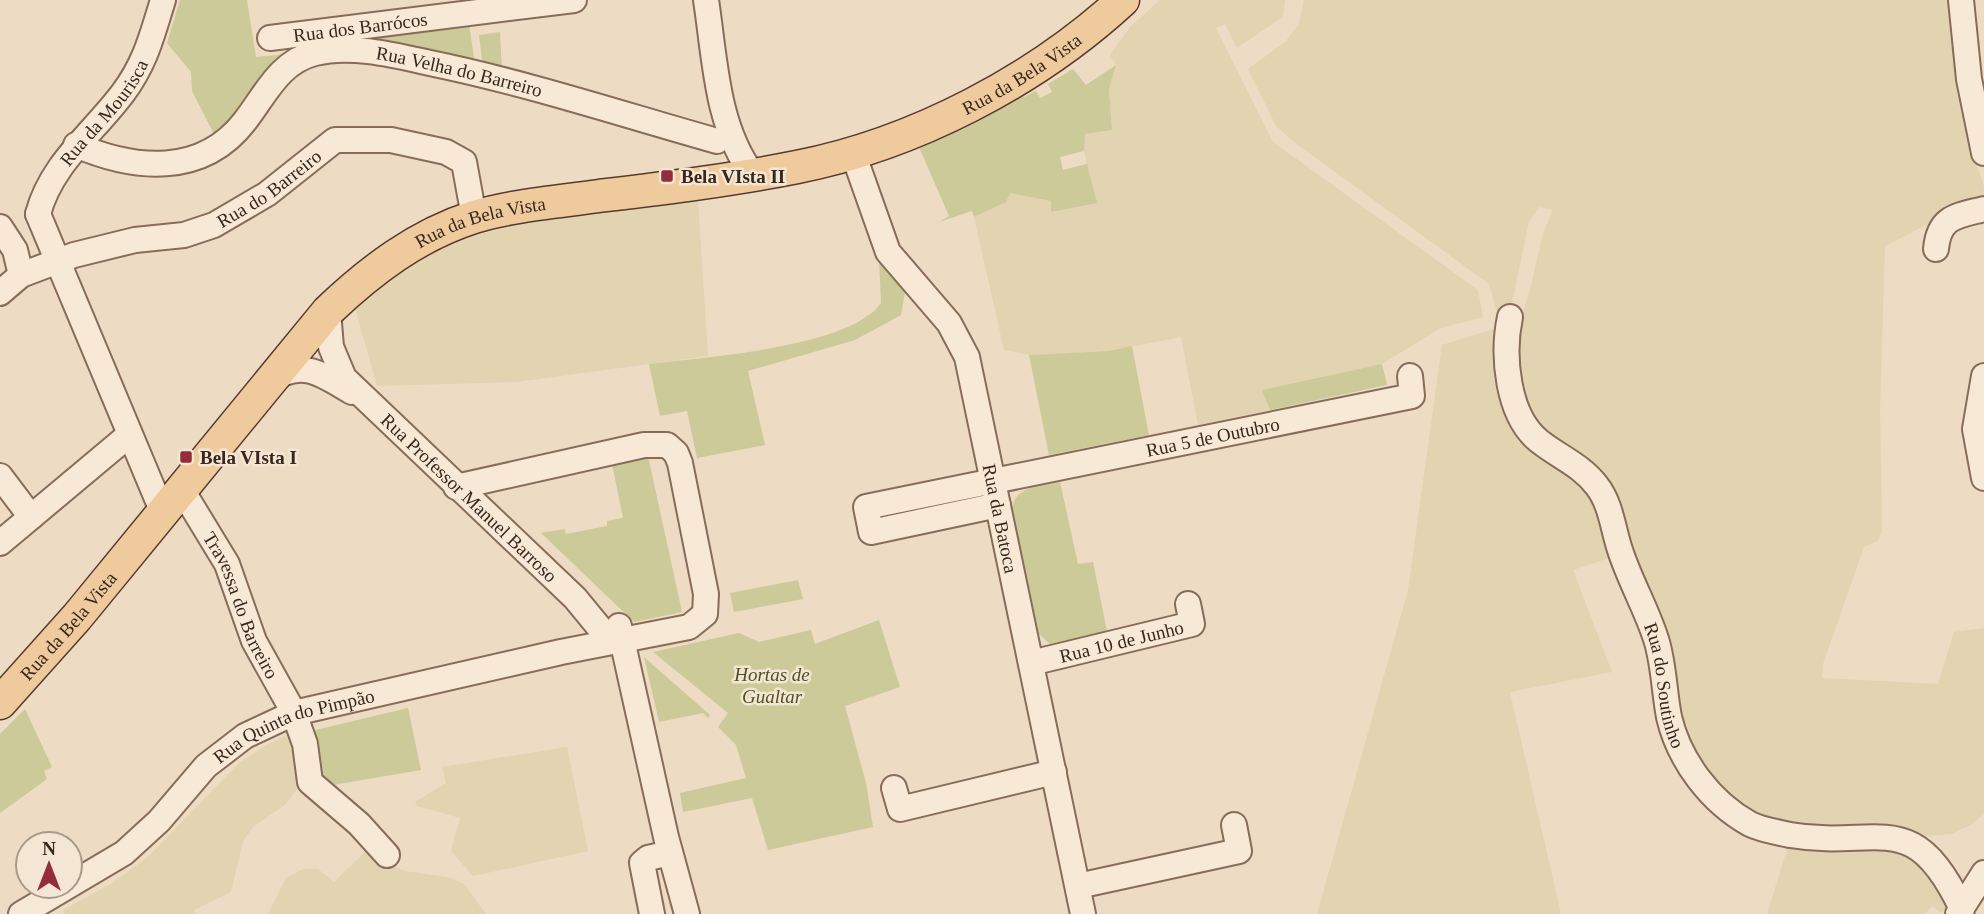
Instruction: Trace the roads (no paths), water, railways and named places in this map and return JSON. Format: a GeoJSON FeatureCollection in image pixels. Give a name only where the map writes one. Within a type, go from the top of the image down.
{"type":"FeatureCollection","features":[{"type":"Feature","properties":{"kind":"main road","name":"Rua da Bela Vista"},"geometry":{"type":"LineString","coordinates":[[0,703],[173,502],[328,311],[354,286],[397,254],[441,230],[474,217],[547,203],[753,175],[853,153],[944,120],[992,94],[1034,67],[1123,0]]}},
{"type":"Feature","properties":{"kind":"street","name":"Rua dos Barrócos"},"geometry":{"type":"LineString","coordinates":[[270,38],[574,0]]}},
{"type":"Feature","properties":{"kind":"street"},"geometry":{"type":"LineString","coordinates":[[706,0],[723,108],[735,146],[753,175]]}},
{"type":"Feature","properties":{"kind":"street"},"geometry":{"type":"LineString","coordinates":[[1961,0],[1969,79],[1984,153]]}},
{"type":"Feature","properties":{"kind":"street","name":"Rua da Mourisca"},"geometry":{"type":"LineString","coordinates":[[38,214],[42,197],[76,145],[130,82],[150,49],[162,2]]}},
{"type":"Feature","properties":{"kind":"street","name":"Rua Velha do Barreiro"},"geometry":{"type":"LineString","coordinates":[[76,145],[107,158],[151,164],[181,163],[207,153],[243,124],[275,78],[294,59],[317,52],[350,51],[397,56],[505,79],[717,141]]}},
{"type":"Feature","properties":{"kind":"street"},"geometry":{"type":"LineString","coordinates":[[700,183],[712,165],[723,108]]}},
{"type":"Feature","properties":{"kind":"street","name":"Rua do Barreiro"},"geometry":{"type":"LineString","coordinates":[[57,261],[135,240],[184,235],[214,225],[287,180],[335,140],[391,140],[446,152],[464,162],[474,217]]}},
{"type":"Feature","properties":{"kind":"street","name":"Rua da Batoca"},"geometry":{"type":"LineString","coordinates":[[853,153],[888,252],[949,323],[963,344],[1083,914]]}},
{"type":"Feature","properties":{"kind":"street"},"geometry":{"type":"LineString","coordinates":[[1936,249],[1939,230],[1945,222],[1984,209]]}},
{"type":"Feature","properties":{"kind":"street"},"geometry":{"type":"LineString","coordinates":[[21,275],[15,250],[0,227],[38,214],[129,435],[173,502]]}},
{"type":"Feature","properties":{"kind":"street"},"geometry":{"type":"LineString","coordinates":[[0,293],[21,275],[57,261]]}},
{"type":"Feature","properties":{"kind":"street"},"geometry":{"type":"LineString","coordinates":[[328,311],[334,360],[344,379],[362,398]]}},
{"type":"Feature","properties":{"kind":"street","name":"Rua do Soutinho"},"geometry":{"type":"LineString","coordinates":[[1510,317],[1507,345],[1515,404],[1525,425],[1538,440],[1583,470],[1605,500],[1627,573],[1656,639],[1675,737],[1699,779],[1733,812],[1751,824],[1774,832],[1808,836],[1882,836],[1912,844],[1935,862],[1960,911]]}},
{"type":"Feature","properties":{"kind":"street"},"geometry":{"type":"LineString","coordinates":[[270,381],[295,368],[311,370],[362,398]]}},
{"type":"Feature","properties":{"kind":"street","name":"Rua 5 de Outubro"},"geometry":{"type":"LineString","coordinates":[[996,494],[1412,396],[1410,376]]}},
{"type":"Feature","properties":{"kind":"street"},"geometry":{"type":"LineString","coordinates":[[1984,376],[1975,429],[1984,478]]}},
{"type":"Feature","properties":{"kind":"street","name":"Rua Professor Manuel Barroso"},"geometry":{"type":"LineString","coordinates":[[362,398],[575,598],[603,632],[620,642]]}},
{"type":"Feature","properties":{"kind":"street"},"geometry":{"type":"LineString","coordinates":[[0,543],[129,435]]}},
{"type":"Feature","properties":{"kind":"street","name":"Rua Quinta do Pimpão"},"geometry":{"type":"LineString","coordinates":[[21,914],[124,853],[159,821],[206,766],[246,736],[295,713],[561,652],[690,627],[705,614],[706,594],[676,453],[667,445],[656,442],[456,487]]}},
{"type":"Feature","properties":{"kind":"street"},"geometry":{"type":"LineString","coordinates":[[0,476],[31,517]]}},
{"type":"Feature","properties":{"kind":"street","name":"Travessa do Barreiro"},"geometry":{"type":"LineString","coordinates":[[173,502],[227,564],[254,641],[295,713],[305,744],[310,782],[359,824],[387,855]]}},
{"type":"Feature","properties":{"kind":"street"},"geometry":{"type":"LineString","coordinates":[[561,652],[575,630],[575,598]]}},
{"type":"Feature","properties":{"kind":"street","name":"Rua 10 de Junho"},"geometry":{"type":"LineString","coordinates":[[1031,663],[1192,624],[1188,604]]}},
{"type":"Feature","properties":{"kind":"street"},"geometry":{"type":"LineString","coordinates":[[620,642],[687,914]]}},
{"type":"Feature","properties":{"kind":"street"},"geometry":{"type":"LineString","coordinates":[[894,788],[900,809],[1054,772]]}},
{"type":"Feature","properties":{"kind":"street"},"geometry":{"type":"LineString","coordinates":[[1078,886],[1239,851],[1234,825]]}},
{"type":"Feature","properties":{"kind":"street"},"geometry":{"type":"LineString","coordinates":[[652,914],[642,863],[654,856],[670,853]]}},
{"type":"Feature","properties":{"kind":"street"},"geometry":{"type":"LineString","coordinates":[[1960,911],[1983,877]]}},
{"type":"Feature","properties":{"kind":"place","name":"Bela VIsta II"},"geometry":{"type":"Point","coordinates":[667,176]}},
{"type":"Feature","properties":{"kind":"place","name":"Bela VIsta I"},"geometry":{"type":"Point","coordinates":[186,457]}},
{"type":"Feature","properties":{"kind":"park label","name":"Hortas de Gualtar"},"geometry":{"type":"Point","coordinates":[772,685]}}]}
